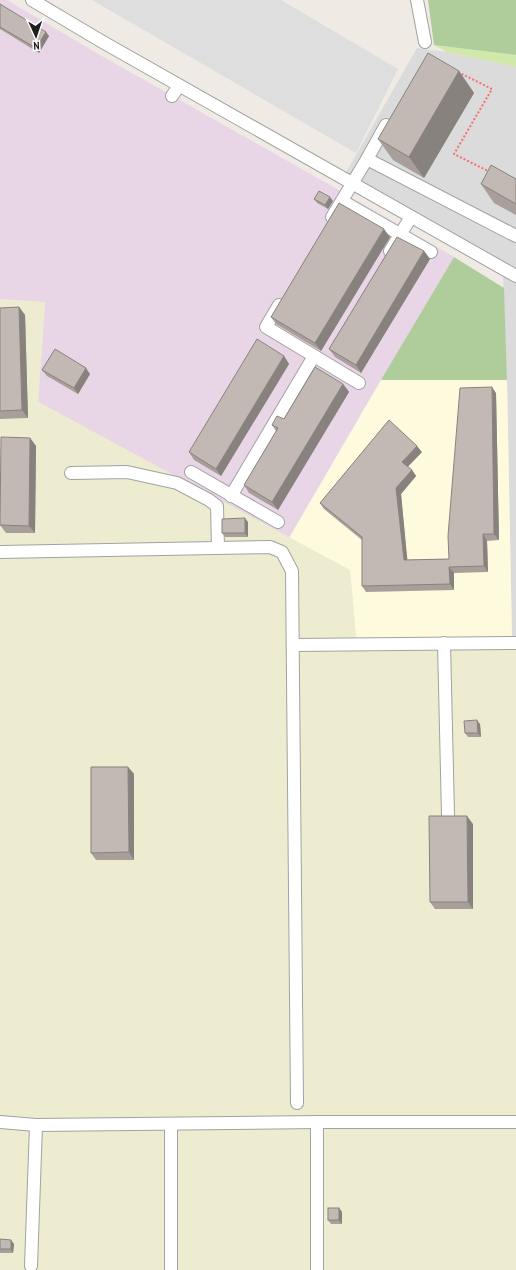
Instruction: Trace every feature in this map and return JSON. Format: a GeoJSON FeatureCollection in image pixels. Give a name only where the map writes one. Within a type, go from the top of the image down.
{"type":"FeatureCollection","features":[{"type":"Feature","properties":{"kind":"street"},"geometry":{"type":"LineString","coordinates":[[32,0],[101,41],[176,91],[301,155],[516,276]]}},
{"type":"Feature","properties":{"kind":"street"},"geometry":{"type":"LineString","coordinates":[[417,0],[425,42]]}},
{"type":"Feature","properties":{"kind":"street"},"geometry":{"type":"LineString","coordinates":[[326,228],[393,114]]}},
{"type":"Feature","properties":{"kind":"street"},"geometry":{"type":"LineString","coordinates":[[295,165],[301,155]]}},
{"type":"Feature","properties":{"kind":"street"},"geometry":{"type":"LineString","coordinates":[[367,159],[516,236]]}},
{"type":"Feature","properties":{"kind":"street"},"geometry":{"type":"LineString","coordinates":[[342,201],[431,252]]}},
{"type":"Feature","properties":{"kind":"street"},"geometry":{"type":"LineString","coordinates":[[384,261],[411,217]]}},
{"type":"Feature","properties":{"kind":"street"},"geometry":{"type":"LineString","coordinates":[[286,294],[266,327],[359,383]]}},
{"type":"Feature","properties":{"kind":"street"},"geometry":{"type":"LineString","coordinates":[[231,496],[318,359],[331,348]]}},
{"type":"Feature","properties":{"kind":"street"},"geometry":{"type":"LineString","coordinates":[[71,473],[127,472],[177,483],[209,500],[217,506],[218,548]]}},
{"type":"Feature","properties":{"kind":"street"},"geometry":{"type":"LineString","coordinates":[[191,472],[278,522]]}},
{"type":"Feature","properties":{"kind":"street"},"geometry":{"type":"LineString","coordinates":[[0,552],[270,547],[282,552],[292,570],[296,1103]]}},
{"type":"Feature","properties":{"kind":"street"},"geometry":{"type":"LineString","coordinates":[[444,643],[448,815]]}},
{"type":"Feature","properties":{"kind":"street"},"geometry":{"type":"LineString","coordinates":[[293,645],[516,643]]}},
{"type":"Feature","properties":{"kind":"street"},"geometry":{"type":"LineString","coordinates":[[0,1122],[36,1125],[317,1122],[516,1122]]}},
{"type":"Feature","properties":{"kind":"street"},"geometry":{"type":"LineString","coordinates":[[317,1122],[317,1270]]}},
{"type":"Feature","properties":{"kind":"street"},"geometry":{"type":"LineString","coordinates":[[171,1124],[171,1270]]}},
{"type":"Feature","properties":{"kind":"street"},"geometry":{"type":"LineString","coordinates":[[31,1266],[36,1125]]}},
{"type":"Feature","properties":{"kind":"path"},"geometry":{"type":"LineString","coordinates":[[452,69],[492,89],[454,154],[495,175]]}},
{"type":"Feature","properties":{"kind":"shaded area"},"geometry":{"type":"Polygon","coordinates":[[[0,0],[7,0],[100,55],[454,257],[289,538],[38,402],[45,303],[0,299],[0,0]]]}},
{"type":"Feature","properties":{"kind":"shaded area"},"geometry":{"type":"Polygon","coordinates":[[[92,0],[281,0],[398,69],[356,153],[92,0]]]}},
{"type":"Feature","properties":{"kind":"shaded area"},"geometry":{"type":"Polygon","coordinates":[[[417,48],[447,52],[516,67],[516,638],[512,638],[507,380],[503,275],[340,183],[417,48]]]}},
{"type":"Feature","properties":{"kind":"shaded area"},"geometry":{"type":"Polygon","coordinates":[[[381,380],[507,380],[512,638],[356,638],[350,570],[289,538],[381,380]]]}},
{"type":"Feature","properties":{"kind":"green space"},"geometry":{"type":"Polygon","coordinates":[[[428,0],[516,0],[516,55],[434,45],[428,0]]]}},
{"type":"Feature","properties":{"kind":"green space"},"geometry":{"type":"Polygon","coordinates":[[[434,45],[516,55],[516,67],[447,52],[434,45]]]}},
{"type":"Feature","properties":{"kind":"green space"},"geometry":{"type":"Polygon","coordinates":[[[454,257],[504,288],[507,380],[381,380],[454,257]]]}},
{"type":"Feature","properties":{"kind":"green space"},"geometry":{"type":"Polygon","coordinates":[[[0,299],[45,302],[38,402],[350,570],[356,638],[516,638],[516,1270],[0,1270],[0,299]]]}},
{"type":"Feature","properties":{"kind":"building"},"geometry":{"type":"Polygon","coordinates":[[[0,4],[46,32],[36,48],[0,27],[0,4]]]}},
{"type":"Feature","properties":{"kind":"building"},"geometry":{"type":"Polygon","coordinates":[[[428,53],[459,71],[409,157],[378,139],[428,53]]]}},
{"type":"Feature","properties":{"kind":"building"},"geometry":{"type":"Polygon","coordinates":[[[491,165],[516,179],[516,204],[481,184],[491,165]]]}},
{"type":"Feature","properties":{"kind":"building"},"geometry":{"type":"Polygon","coordinates":[[[319,191],[330,197],[325,205],[314,199],[319,191]]]}},
{"type":"Feature","properties":{"kind":"building"},"geometry":{"type":"Polygon","coordinates":[[[339,203],[384,229],[315,343],[271,317],[339,203]]]}},
{"type":"Feature","properties":{"kind":"building"},"geometry":{"type":"Polygon","coordinates":[[[397,237],[424,251],[356,365],[329,349],[397,237]]]}},
{"type":"Feature","properties":{"kind":"building"},"geometry":{"type":"Polygon","coordinates":[[[19,307],[22,410],[0,411],[0,308],[19,307]]]}},
{"type":"Feature","properties":{"kind":"building"},"geometry":{"type":"Polygon","coordinates":[[[257,339],[284,356],[216,469],[189,452],[257,339]]]}},
{"type":"Feature","properties":{"kind":"building"},"geometry":{"type":"Polygon","coordinates":[[[55,349],[86,368],[74,388],[42,370],[55,349]]]}},
{"type":"Feature","properties":{"kind":"building"},"geometry":{"type":"Polygon","coordinates":[[[315,367],[343,384],[272,502],[244,485],[278,428],[272,425],[277,416],[284,419],[315,367]]]}},
{"type":"Feature","properties":{"kind":"building"},"geometry":{"type":"Polygon","coordinates":[[[492,387],[494,534],[483,534],[484,566],[449,567],[450,584],[362,586],[362,537],[320,503],[389,420],[417,446],[402,462],[412,470],[396,488],[404,560],[449,559],[448,536],[460,388],[492,387]]]}},
{"type":"Feature","properties":{"kind":"building"},"geometry":{"type":"Polygon","coordinates":[[[1,437],[30,438],[29,526],[0,525],[1,437]]]}},
{"type":"Feature","properties":{"kind":"building"},"geometry":{"type":"Polygon","coordinates":[[[245,518],[245,533],[222,533],[222,519],[245,518]]]}},
{"type":"Feature","properties":{"kind":"building"},"geometry":{"type":"Polygon","coordinates":[[[477,720],[478,733],[465,733],[464,721],[477,720]]]}},
{"type":"Feature","properties":{"kind":"building"},"geometry":{"type":"Polygon","coordinates":[[[91,767],[128,767],[129,852],[91,853],[91,767]]]}},
{"type":"Feature","properties":{"kind":"building"},"geometry":{"type":"Polygon","coordinates":[[[429,816],[467,816],[468,902],[430,902],[429,816]]]}},
{"type":"Feature","properties":{"kind":"building"},"geometry":{"type":"Polygon","coordinates":[[[328,1208],[339,1208],[339,1220],[328,1220],[328,1208]]]}},
{"type":"Feature","properties":{"kind":"building"},"geometry":{"type":"Polygon","coordinates":[[[0,1239],[11,1240],[11,1249],[0,1249],[0,1239]]]}}]}
